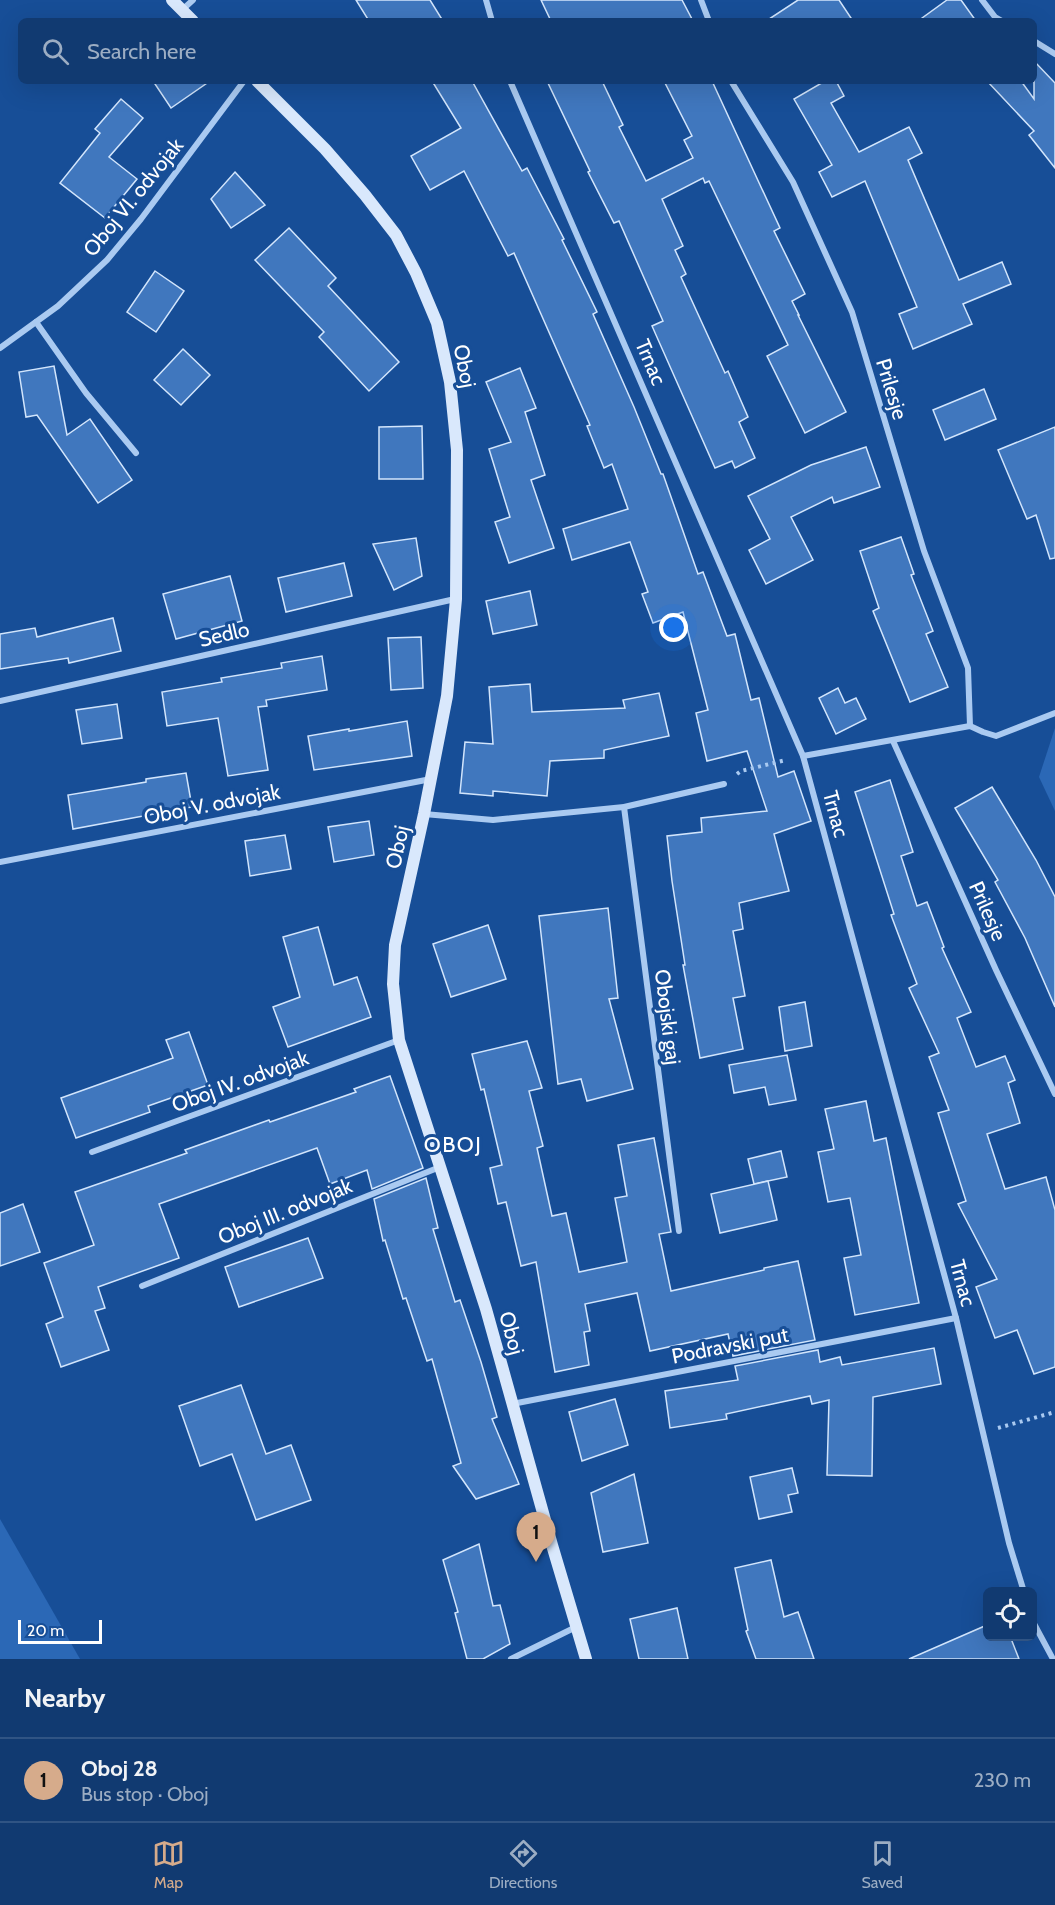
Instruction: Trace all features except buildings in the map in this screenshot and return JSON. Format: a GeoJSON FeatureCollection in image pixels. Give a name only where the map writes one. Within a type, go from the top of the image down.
{"type":"FeatureCollection","features":[{"type":"Feature","properties":{"kind":"street"},"geometry":{"type":"LineString","coordinates":[[172,0],[190,18]]}},
{"type":"Feature","properties":{"kind":"street"},"geometry":{"type":"LineString","coordinates":[[182,10],[193,0]]}},
{"type":"Feature","properties":{"kind":"street"},"geometry":{"type":"LineString","coordinates":[[486,0],[491,18]]}},
{"type":"Feature","properties":{"kind":"street"},"geometry":{"type":"LineString","coordinates":[[701,0],[708,18]]}},
{"type":"Feature","properties":{"kind":"street"},"geometry":{"type":"LineString","coordinates":[[982,0],[998,18]]}},
{"type":"Feature","properties":{"kind":"street"},"geometry":{"type":"LineString","coordinates":[[1037,43],[1055,54]]}},
{"type":"Feature","properties":{"kind":"street","name":"Oboj VI. odvojak"},"geometry":{"type":"LineString","coordinates":[[0,348],[58,306],[107,260],[141,219],[242,84]]}},
{"type":"Feature","properties":{"kind":"street","name":"Oboj"},"geometry":{"type":"LineString","coordinates":[[260,84],[325,149],[390,227],[416,273],[437,324],[450,382],[457,450],[456,599],[447,696],[395,945],[393,984],[399,1040],[486,1309],[511,1404],[586,1659]]}},
{"type":"Feature","properties":{"kind":"street","name":"Trnac"},"geometry":{"type":"LineString","coordinates":[[511,84],[803,756],[956,1318],[1009,1543],[1022,1587]]}},
{"type":"Feature","properties":{"kind":"street","name":"Prilesje"},"geometry":{"type":"LineString","coordinates":[[733,84],[794,182],[852,312],[924,551],[968,668],[970,726]]}},
{"type":"Feature","properties":{"kind":"street"},"geometry":{"type":"LineString","coordinates":[[36,322],[86,393],[136,453]]}},
{"type":"Feature","properties":{"kind":"street","name":"Sedlo"},"geometry":{"type":"LineString","coordinates":[[0,701],[456,599]]}},
{"type":"Feature","properties":{"kind":"street"},"geometry":{"type":"LineString","coordinates":[[803,756],[970,726],[996,736],[1055,713]]}},
{"type":"Feature","properties":{"kind":"street","name":"Prilesje"},"geometry":{"type":"LineString","coordinates":[[892,741],[1055,1094]]}},
{"type":"Feature","properties":{"kind":"street","name":"Oboj V. odvojak"},"geometry":{"type":"LineString","coordinates":[[0,862],[431,779]]}},
{"type":"Feature","properties":{"kind":"street"},"geometry":{"type":"LineString","coordinates":[[424,814],[493,820],[624,807],[724,784]]}},
{"type":"Feature","properties":{"kind":"street","name":"Obojski gaj"},"geometry":{"type":"LineString","coordinates":[[624,807],[679,1231]]}},
{"type":"Feature","properties":{"kind":"street","name":"Oboj IV. odvojak"},"geometry":{"type":"LineString","coordinates":[[92,1152],[399,1040]]}},
{"type":"Feature","properties":{"kind":"street","name":"Oboj III. odvojak"},"geometry":{"type":"LineString","coordinates":[[142,1286],[440,1167]]}},
{"type":"Feature","properties":{"kind":"street","name":"Podravski put"},"geometry":{"type":"LineString","coordinates":[[511,1404],[956,1318]]}},
{"type":"Feature","properties":{"kind":"street"},"geometry":{"type":"LineString","coordinates":[[511,1659],[576,1627]]}},
{"type":"Feature","properties":{"kind":"street"},"geometry":{"type":"LineString","coordinates":[[1037,1629],[1053,1659]]}},
{"type":"Feature","properties":{"kind":"path"},"geometry":{"type":"LineString","coordinates":[[724,784],[741,771],[803,756]]}},
{"type":"Feature","properties":{"kind":"path"},"geometry":{"type":"LineString","coordinates":[[984,1431],[1055,1412]]}},
{"type":"Feature","properties":{"kind":"shaded area"},"geometry":{"type":"Polygon","coordinates":[[[1055,728],[1055,811],[1039,777],[1055,728]]]}},
{"type":"Feature","properties":{"kind":"shaded area"},"geometry":{"type":"Polygon","coordinates":[[[0,1519],[80,1659],[0,1659],[0,1519]]]}},
{"type":"Feature","properties":{"kind":"place","name":"Oboj 28"},"geometry":{"type":"Point","coordinates":[536,1562]}},
{"type":"Feature","properties":{"kind":"district","name":"OBOJ"},"geometry":{"type":"Point","coordinates":[453,1144]}}]}
